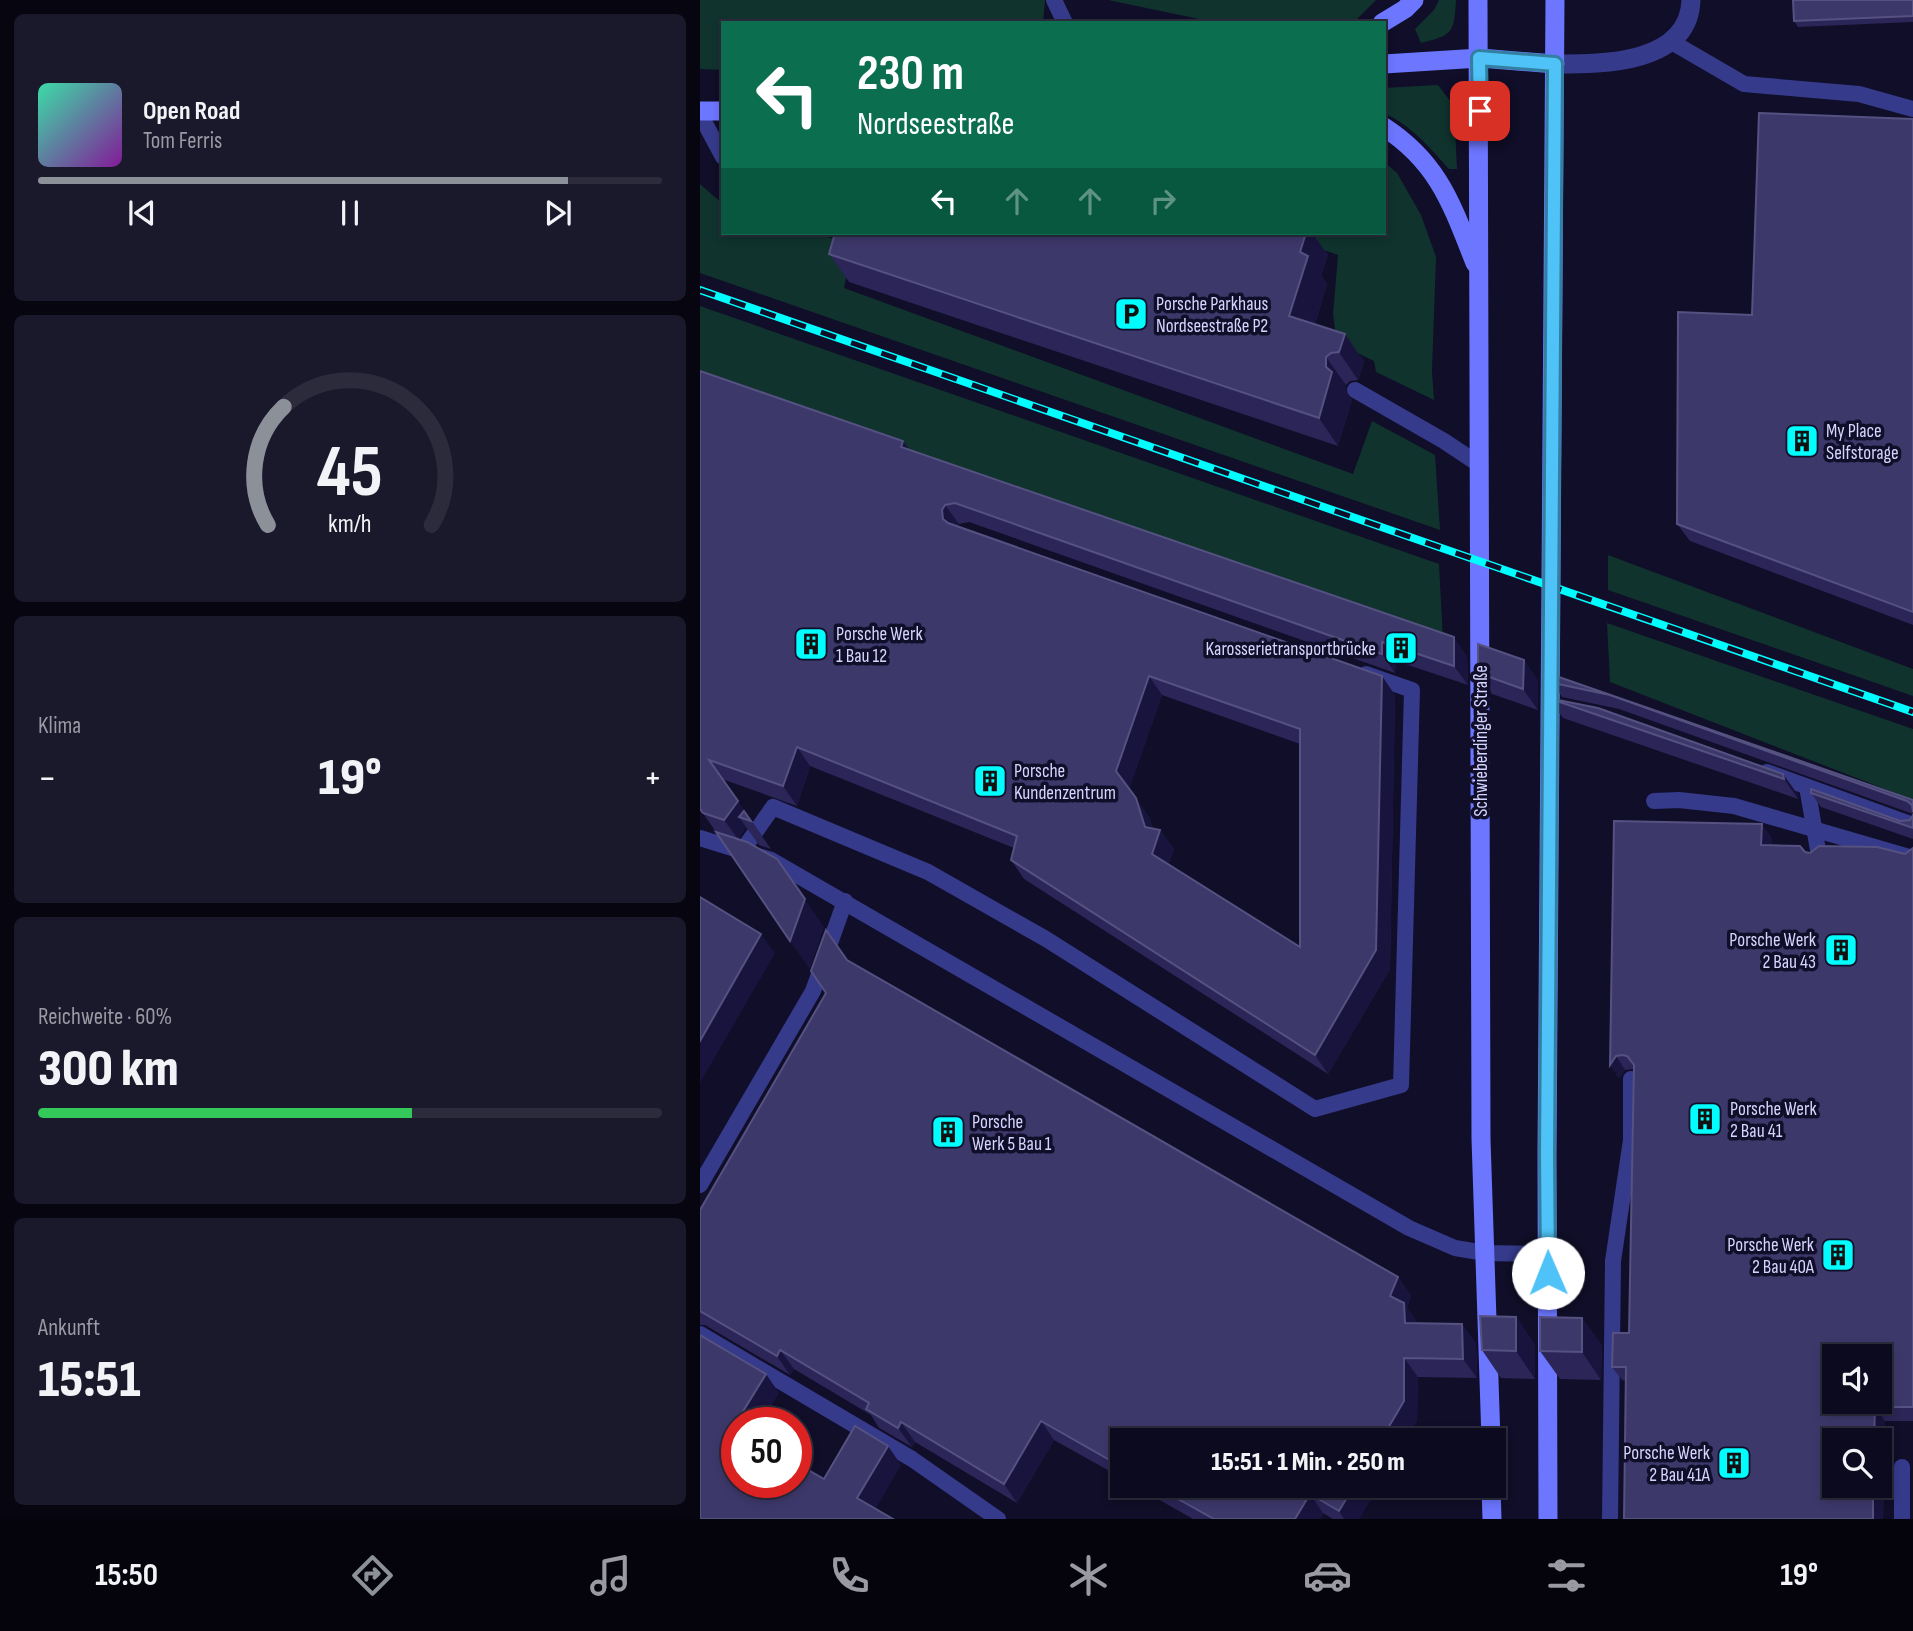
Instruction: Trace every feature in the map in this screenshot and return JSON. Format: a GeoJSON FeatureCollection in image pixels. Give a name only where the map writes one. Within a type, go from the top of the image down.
{"type":"FeatureCollection","features":[{"type":"Feature","properties":{"kind":"main road"},"geometry":{"type":"LineString","coordinates":[[1385,21],[1414,0]]}},
{"type":"Feature","properties":{"kind":"main road","name":"Schwieberdinger Straße"},"geometry":{"type":"LineString","coordinates":[[1478,0],[1481,1139],[1491,1428]]}},
{"type":"Feature","properties":{"kind":"main road"},"geometry":{"type":"LineString","coordinates":[[1548,1519],[1548,1254],[1561,707],[1555,0]]}},
{"type":"Feature","properties":{"kind":"main road"},"geometry":{"type":"LineString","coordinates":[[1386,64],[1479,58],[1555,64]]}},
{"type":"Feature","properties":{"kind":"main road"},"geometry":{"type":"LineString","coordinates":[[700,112],[721,111]]}},
{"type":"Feature","properties":{"kind":"main road"},"geometry":{"type":"LineString","coordinates":[[1386,128],[1405,140],[1421,155],[1449,198],[1480,273]]}},
{"type":"Feature","properties":{"kind":"main road"},"geometry":{"type":"LineString","coordinates":[[1491,1498],[1492,1519]]}},
{"type":"Feature","properties":{"kind":"street"},"geometry":{"type":"LineString","coordinates":[[1555,64],[1618,62],[1642,57],[1670,41],[1684,26],[1691,0]]}},
{"type":"Feature","properties":{"kind":"lane"},"geometry":{"type":"LineString","coordinates":[[1054,0],[1068,21]]}},
{"type":"Feature","properties":{"kind":"lane"},"geometry":{"type":"LineString","coordinates":[[1670,41],[1744,84],[1859,93],[1913,109]]}},
{"type":"Feature","properties":{"kind":"lane"},"geometry":{"type":"LineString","coordinates":[[700,112],[721,153]]}},
{"type":"Feature","properties":{"kind":"lane"},"geometry":{"type":"LineString","coordinates":[[1355,390],[1480,465]]}},
{"type":"Feature","properties":{"kind":"lane"},"geometry":{"type":"LineString","coordinates":[[742,851],[773,807],[928,872],[1046,939],[1315,1109],[1401,1085],[1412,690],[1346,667]]}},
{"type":"Feature","properties":{"kind":"lane"},"geometry":{"type":"LineString","coordinates":[[1748,765],[1913,825]]}},
{"type":"Feature","properties":{"kind":"lane"},"geometry":{"type":"LineString","coordinates":[[1807,787],[1819,856]]}},
{"type":"Feature","properties":{"kind":"lane"},"geometry":{"type":"LineString","coordinates":[[1654,801],[1679,800],[1734,806],[1913,858]]}},
{"type":"Feature","properties":{"kind":"lane"},"geometry":{"type":"LineString","coordinates":[[700,838],[771,860],[1409,1228],[1455,1248],[1485,1254],[1548,1254]]}},
{"type":"Feature","properties":{"kind":"lane"},"geometry":{"type":"LineString","coordinates":[[700,1185],[813,991],[845,901]]}},
{"type":"Feature","properties":{"kind":"lane"},"geometry":{"type":"LineString","coordinates":[[1610,1519],[1613,1261],[1631,1140],[1631,1079]]}},
{"type":"Feature","properties":{"kind":"lane"},"geometry":{"type":"LineString","coordinates":[[700,1334],[912,1459],[998,1519]]}},
{"type":"Feature","properties":{"kind":"lane"},"geometry":{"type":"LineString","coordinates":[[1902,1467],[1902,1519]]}},
{"type":"Feature","properties":{"kind":"green space"},"geometry":{"type":"Polygon","coordinates":[[[700,0],[1045,0],[1043,21],[721,21],[721,70],[700,69],[700,0]]]}},
{"type":"Feature","properties":{"kind":"green space"},"geometry":{"type":"Polygon","coordinates":[[[1108,0],[1376,0],[1356,20],[1351,21],[1199,19],[1108,0]]]}},
{"type":"Feature","properties":{"kind":"green space"},"geometry":{"type":"Polygon","coordinates":[[[1439,0],[1456,0],[1450,31],[1440,38],[1421,43],[1415,29],[1434,10],[1439,0]]]}},
{"type":"Feature","properties":{"kind":"green space"},"geometry":{"type":"Polygon","coordinates":[[[1438,85],[1454,106],[1457,169],[1449,169],[1412,131],[1386,114],[1386,88],[1438,85]]]}},
{"type":"Feature","properties":{"kind":"green space"},"geometry":{"type":"Polygon","coordinates":[[[1386,164],[1397,173],[1421,215],[1436,257],[1432,371],[1434,400],[1376,372],[1374,361],[1337,343],[1333,314],[1338,255],[1281,235],[1386,235],[1386,164]]]}},
{"type":"Feature","properties":{"kind":"green space"},"geometry":{"type":"Polygon","coordinates":[[[700,184],[721,202],[721,235],[821,235],[853,245],[844,288],[1353,474],[1372,421],[1435,455],[1440,530],[700,273],[700,184]]]}},
{"type":"Feature","properties":{"kind":"green space"},"geometry":{"type":"Polygon","coordinates":[[[700,306],[1439,564],[1443,641],[700,384],[700,306]]]}},
{"type":"Feature","properties":{"kind":"green space"},"geometry":{"type":"Polygon","coordinates":[[[1608,555],[1913,669],[1913,696],[1608,590],[1608,555]]]}},
{"type":"Feature","properties":{"kind":"green space"},"geometry":{"type":"Polygon","coordinates":[[[1607,623],[1913,729],[1913,800],[1610,682],[1607,623]]]}},
{"type":"Feature","properties":{"kind":"building"},"geometry":{"type":"Polygon","coordinates":[[[1793,0],[1913,0],[1913,16],[1794,21],[1793,0]]]}},
{"type":"Feature","properties":{"kind":"building"},"geometry":{"type":"Polygon","coordinates":[[[1759,113],[1913,119],[1913,612],[1677,524],[1678,312],[1752,315],[1759,113]]]}},
{"type":"Feature","properties":{"kind":"building","name":"Porsche Parkhaus Nordseestraße P2"},"geometry":{"type":"Polygon","coordinates":[[[834,235],[1305,235],[1300,252],[1308,256],[1289,316],[1345,334],[1339,352],[1326,357],[1326,367],[1332,372],[1319,418],[829,254],[834,235]]]}},
{"type":"Feature","properties":{"kind":"building"},"geometry":{"type":"Polygon","coordinates":[[[700,371],[903,441],[901,447],[1454,637],[1454,666],[1382,642],[1382,654],[955,503],[945,505],[942,510],[943,519],[948,523],[1382,676],[1376,950],[1315,1055],[1011,860],[1017,836],[797,747],[783,786],[709,760],[738,801],[724,820],[703,813],[700,809],[700,371]],[[1149,676],[1116,771],[1136,798],[1145,827],[1160,830],[1152,854],[1300,947],[1300,729],[1149,676]]]}},
{"type":"Feature","properties":{"kind":"building"},"geometry":{"type":"Polygon","coordinates":[[[1478,644],[1524,660],[1523,689],[1478,673],[1478,644]]]}},
{"type":"Feature","properties":{"kind":"building"},"geometry":{"type":"Polygon","coordinates":[[[1553,675],[1913,800],[1913,812],[1912,805],[1907,801],[1610,695],[1553,683],[1553,675]]]}},
{"type":"Feature","properties":{"kind":"building"},"geometry":{"type":"Polygon","coordinates":[[[1548,698],[1598,708],[1783,774],[1784,779],[1548,698]]]}},
{"type":"Feature","properties":{"kind":"building"},"geometry":{"type":"Polygon","coordinates":[[[1811,789],[1900,821],[1910,820],[1913,815],[1913,828],[1811,793],[1811,789]]]}},
{"type":"Feature","properties":{"kind":"building"},"geometry":{"type":"Polygon","coordinates":[[[744,811],[751,821],[739,817],[744,811]]]}},
{"type":"Feature","properties":{"kind":"building"},"geometry":{"type":"Polygon","coordinates":[[[1614,821],[1762,824],[1761,845],[1800,846],[1810,853],[1819,846],[1877,847],[1905,854],[1913,848],[1913,1407],[1892,1407],[1892,1344],[1822,1344],[1822,1414],[1875,1414],[1874,1428],[1822,1428],[1822,1498],[1873,1498],[1873,1519],[1624,1519],[1626,1367],[1612,1367],[1613,1333],[1629,1333],[1634,1065],[1627,1056],[1616,1056],[1610,1065],[1614,821]]]}},
{"type":"Feature","properties":{"kind":"building"},"geometry":{"type":"Polygon","coordinates":[[[716,832],[747,842],[777,859],[805,899],[790,941],[716,832]]]}},
{"type":"Feature","properties":{"kind":"building"},"geometry":{"type":"Polygon","coordinates":[[[700,897],[761,934],[700,1041],[700,897]]]}},
{"type":"Feature","properties":{"kind":"building","name":"Porsche Werk 5 Bau 1"},"geometry":{"type":"Polygon","coordinates":[[[826,930],[847,960],[1398,1277],[1390,1296],[1404,1303],[1405,1323],[1462,1324],[1463,1359],[1404,1358],[1404,1401],[1388,1428],[1110,1428],[1110,1460],[1041,1421],[1004,1484],[901,1422],[898,1428],[866,1409],[869,1403],[780,1350],[777,1356],[700,1311],[700,1210],[826,993],[811,971],[826,930]]]}},
{"type":"Feature","properties":{"kind":"building"},"geometry":{"type":"Polygon","coordinates":[[[1480,1316],[1516,1317],[1516,1351],[1482,1350],[1480,1316]]]}},
{"type":"Feature","properties":{"kind":"building"},"geometry":{"type":"Polygon","coordinates":[[[1540,1317],[1582,1318],[1582,1352],[1540,1351],[1540,1317]]]}},
{"type":"Feature","properties":{"kind":"building"},"geometry":{"type":"Polygon","coordinates":[[[700,1335],[766,1374],[746,1407],[721,1407],[721,1498],[812,1498],[812,1472],[824,1479],[855,1426],[888,1446],[857,1498],[893,1519],[700,1519],[700,1335]]]}},
{"type":"Feature","properties":{"kind":"building"},"geometry":{"type":"Polygon","coordinates":[[[1176,1498],[1308,1498],[1295,1519],[1214,1519],[1176,1498]]]}},
{"type":"Feature","properties":{"kind":"building"},"geometry":{"type":"Polygon","coordinates":[[[1317,1498],[1347,1498],[1339,1511],[1317,1498]]]}},
{"type":"Feature","properties":{"kind":"railway"},"geometry":{"type":"LineString","coordinates":[[700,290],[1913,712]]}},
{"type":"Feature","properties":{"kind":"place","name":"Porsche Parkhaus Nordseestraße P2"},"geometry":{"type":"Point","coordinates":[1131,314]}},
{"type":"Feature","properties":{"kind":"place","name":"My Place Selfstorage"},"geometry":{"type":"Point","coordinates":[1802,441]}},
{"type":"Feature","properties":{"kind":"place","name":"Porsche Werk 1 Bau 12"},"geometry":{"type":"Point","coordinates":[811,644]}},
{"type":"Feature","properties":{"kind":"place","name":"Karosserietransportbrücke"},"geometry":{"type":"Point","coordinates":[1401,648]}},
{"type":"Feature","properties":{"kind":"place","name":"Porsche Kundenzentrum"},"geometry":{"type":"Point","coordinates":[990,781]}},
{"type":"Feature","properties":{"kind":"place","name":"Porsche Werk 2 Bau 43"},"geometry":{"type":"Point","coordinates":[1841,950]}},
{"type":"Feature","properties":{"kind":"place","name":"Porsche Werk 2 Bau 41"},"geometry":{"type":"Point","coordinates":[1705,1119]}},
{"type":"Feature","properties":{"kind":"place","name":"Porsche Werk 5 Bau 1"},"geometry":{"type":"Point","coordinates":[948,1132]}},
{"type":"Feature","properties":{"kind":"place","name":"Porsche Werk 2 Bau 40A"},"geometry":{"type":"Point","coordinates":[1838,1255]}},
{"type":"Feature","properties":{"kind":"place","name":"Porsche Werk 2 Bau 41A"},"geometry":{"type":"Point","coordinates":[1734,1463]}},
{"type":"Feature","properties":{"kind":"route"},"geometry":{"type":"LineString","coordinates":[[1480,111],[1479,58],[1555,64],[1548,1273]]}}]}
